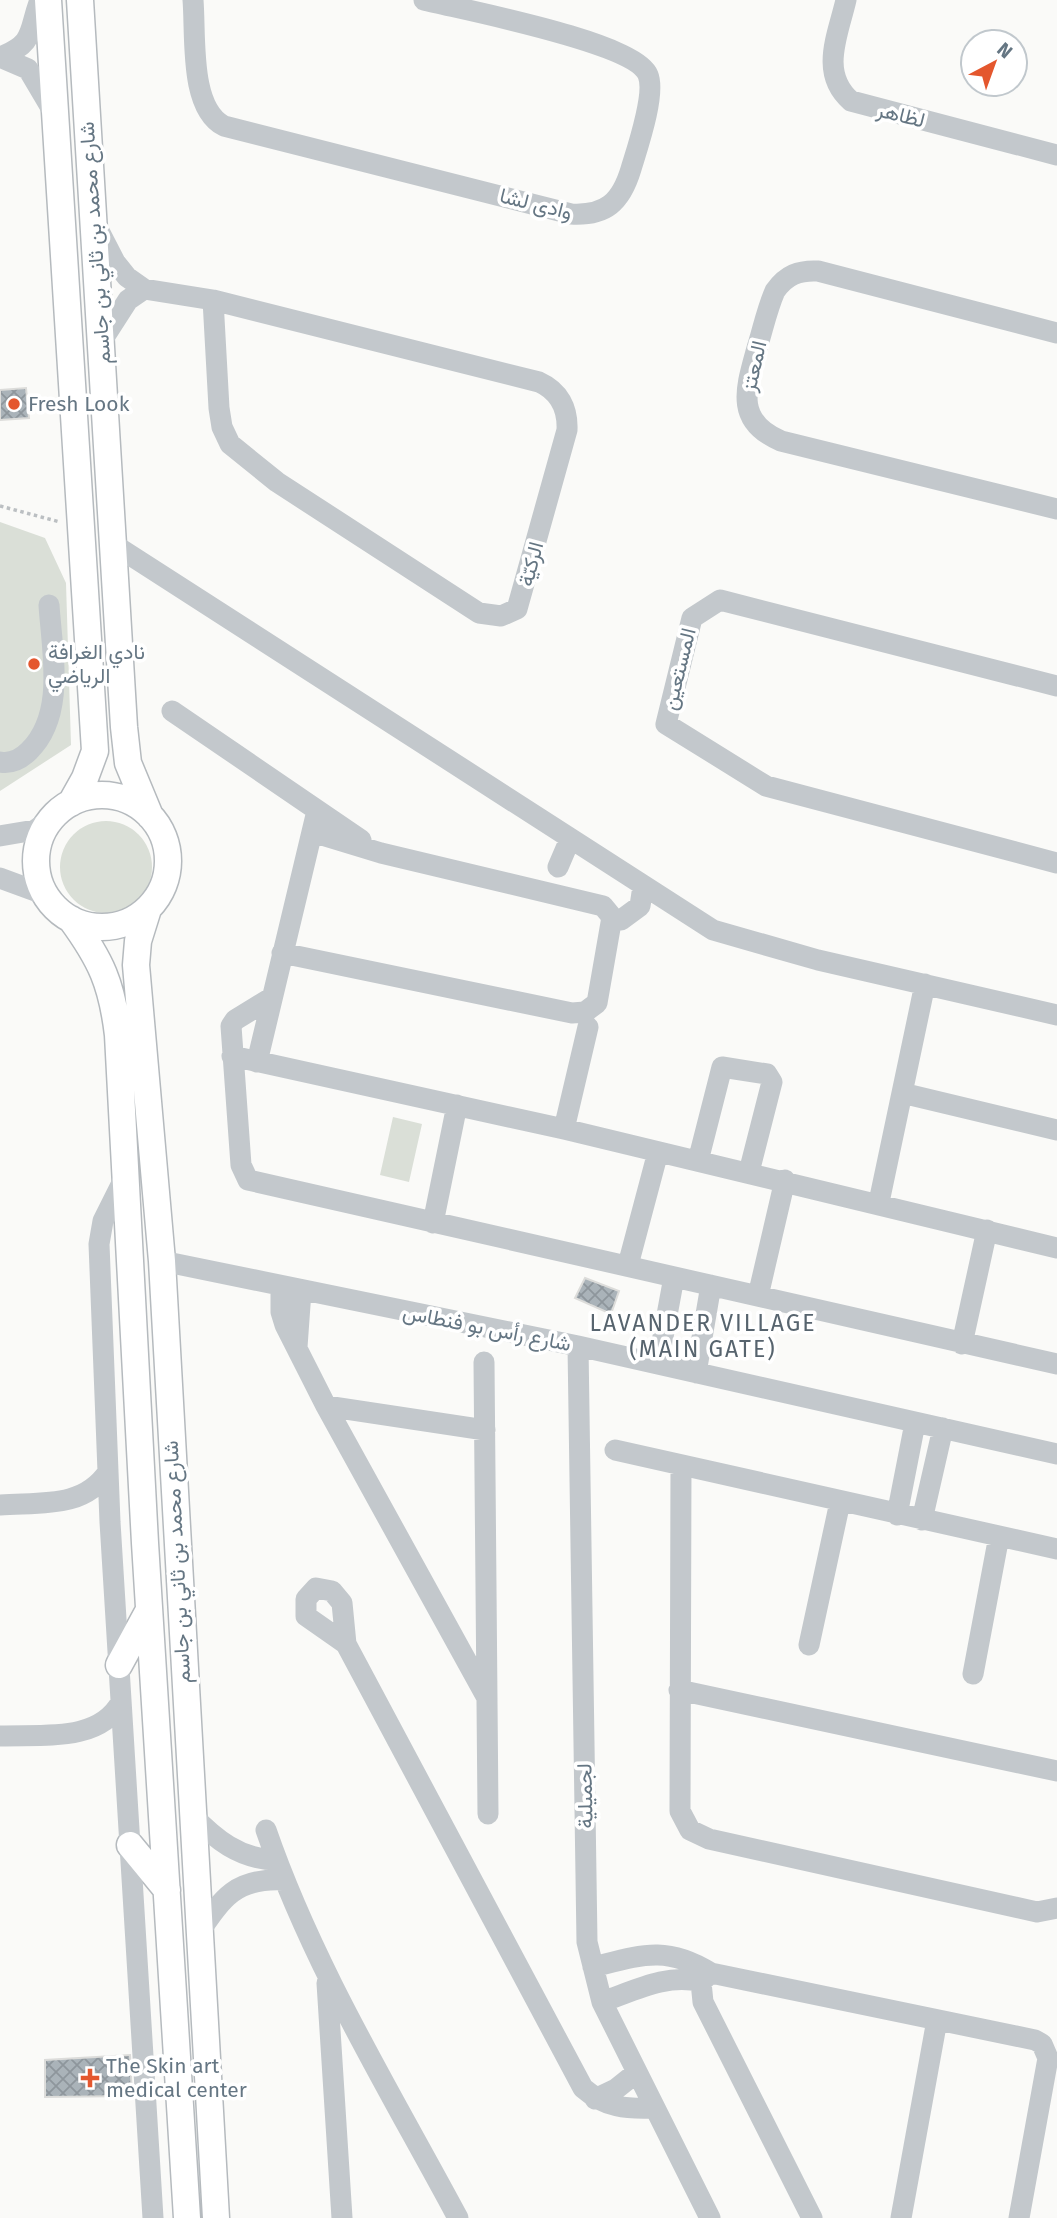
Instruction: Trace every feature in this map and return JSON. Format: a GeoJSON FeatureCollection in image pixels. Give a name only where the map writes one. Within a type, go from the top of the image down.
{"type":"FeatureCollection","features":[{"type":"Feature","properties":{"kind":"main road","name":"شارع محمد بن ثاني بن جاسم"},"geometry":{"type":"LineString","coordinates":[[48,0],[95,751],[85,778],[62,811]]}},
{"type":"Feature","properties":{"kind":"main road","name":"شارع محمد بن ثاني بن جاسم"},"geometry":{"type":"LineString","coordinates":[[80,0],[128,764],[150,816]]}},
{"type":"Feature","properties":{"kind":"main road"},"geometry":{"type":"LineString","coordinates":[[91,796],[113,796],[134,803],[150,816],[164,838],[169,863],[163,888],[148,909],[131,921],[111,927],[90,926],[71,919],[46,895],[37,873],[37,850],[62,811],[91,796]]}},
{"type":"Feature","properties":{"kind":"main road","name":"شارع محمد بن ثاني بن جاسم"},"geometry":{"type":"LineString","coordinates":[[148,909],[138,941],[136,965],[162,1261],[191,1814],[212,2110],[216,2218]]}},
{"type":"Feature","properties":{"kind":"main road","name":"شارع محمد بن ثاني بن جاسم"},"geometry":{"type":"LineString","coordinates":[[71,919],[97,955],[114,998],[187,2218]]}},
{"type":"Feature","properties":{"kind":"main road"},"geometry":{"type":"LineString","coordinates":[[119,1665],[149,1610]]}},
{"type":"Feature","properties":{"kind":"main road"},"geometry":{"type":"LineString","coordinates":[[130,1844],[167,1891]]}},
{"type":"Feature","properties":{"kind":"street"},"geometry":{"type":"LineString","coordinates":[[0,57],[16,51],[27,41],[40,0]]}},
{"type":"Feature","properties":{"kind":"street","name":"وادى لشا"},"geometry":{"type":"LineString","coordinates":[[193,0],[200,96],[206,111],[224,126],[571,214],[597,214],[615,202],[627,182],[648,101],[649,76],[643,67],[623,53],[595,43],[424,0]]}},
{"type":"Feature","properties":{"kind":"street","name":"لظاهر"},"geometry":{"type":"LineString","coordinates":[[846,0],[832,71],[838,88],[851,101],[1057,155]]}},
{"type":"Feature","properties":{"kind":"street"},"geometry":{"type":"LineString","coordinates":[[0,57],[27,69],[56,117]]}},
{"type":"Feature","properties":{"kind":"street"},"geometry":{"type":"LineString","coordinates":[[93,215],[115,262],[127,277],[144,289],[128,300],[101,342]]}},
{"type":"Feature","properties":{"kind":"street","name":"المعتز"},"geometry":{"type":"LineString","coordinates":[[1057,333],[818,271],[798,272],[781,283],[775,291],[745,391],[752,418],[765,432],[781,441],[1057,509]]}},
{"type":"Feature","properties":{"kind":"street","name":"الركيّة"},"geometry":{"type":"LineString","coordinates":[[144,289],[213,300],[539,382],[552,390],[565,408],[567,430],[517,609],[501,616],[479,613],[278,482],[236,450],[226,436],[221,418],[213,300]]}},
{"type":"Feature","properties":{"kind":"street"},"geometry":{"type":"LineString","coordinates":[[113,544],[643,886],[721,933],[1057,1015]]}},
{"type":"Feature","properties":{"kind":"street","name":"المستعين"},"geometry":{"type":"LineString","coordinates":[[1057,686],[720,600],[692,618],[666,724],[766,786],[1057,863]]}},
{"type":"Feature","properties":{"kind":"street"},"geometry":{"type":"LineString","coordinates":[[0,762],[8,763],[23,757],[37,743],[50,720],[54,682],[49,605]]}},
{"type":"Feature","properties":{"kind":"street"},"geometry":{"type":"LineString","coordinates":[[172,711],[314,821],[381,853],[603,906],[608,910],[611,919],[597,1003],[585,1012],[572,1013],[282,953]]}},
{"type":"Feature","properties":{"kind":"street"},"geometry":{"type":"LineString","coordinates":[[0,836],[35,830],[62,811]]}},
{"type":"Feature","properties":{"kind":"street"},"geometry":{"type":"LineString","coordinates":[[257,1062],[314,821]]}},
{"type":"Feature","properties":{"kind":"street"},"geometry":{"type":"LineString","coordinates":[[558,867],[570,839]]}},
{"type":"Feature","properties":{"kind":"street"},"geometry":{"type":"LineString","coordinates":[[0,878],[46,895]]}},
{"type":"Feature","properties":{"kind":"street"},"geometry":{"type":"LineString","coordinates":[[611,919],[621,920],[640,906],[643,886]]}},
{"type":"Feature","properties":{"kind":"street"},"geometry":{"type":"LineString","coordinates":[[878,1202],[925,984]]}},
{"type":"Feature","properties":{"kind":"street"},"geometry":{"type":"LineString","coordinates":[[271,998],[234,1020],[230,1033],[241,1165],[248,1180],[1057,1364]]}},
{"type":"Feature","properties":{"kind":"street"},"geometry":{"type":"LineString","coordinates":[[564,1129],[588,1027]]}},
{"type":"Feature","properties":{"kind":"street"},"geometry":{"type":"LineString","coordinates":[[232,1056],[785,1180],[1057,1248]]}},
{"type":"Feature","properties":{"kind":"street"},"geometry":{"type":"LineString","coordinates":[[698,1161],[722,1067],[767,1074],[772,1083],[749,1172]]}},
{"type":"Feature","properties":{"kind":"street"},"geometry":{"type":"LineString","coordinates":[[902,1093],[1057,1130]]}},
{"type":"Feature","properties":{"kind":"street"},"geometry":{"type":"LineString","coordinates":[[433,1223],[457,1105]]}},
{"type":"Feature","properties":{"kind":"street"},"geometry":{"type":"LineString","coordinates":[[628,1265],[658,1152]]}},
{"type":"Feature","properties":{"kind":"street"},"geometry":{"type":"LineString","coordinates":[[125,1177],[103,1221],[99,1244],[110,1522],[153,2218]]}},
{"type":"Feature","properties":{"kind":"street"},"geometry":{"type":"LineString","coordinates":[[758,1296],[785,1180]]}},
{"type":"Feature","properties":{"kind":"street"},"geometry":{"type":"LineString","coordinates":[[962,1344],[987,1230]]}},
{"type":"Feature","properties":{"kind":"street","name":"شارع رأس بو فنطاس"},"geometry":{"type":"LineString","coordinates":[[162,1261],[578,1346],[1057,1454]]}},
{"type":"Feature","properties":{"kind":"street"},"geometry":{"type":"LineString","coordinates":[[657,1364],[674,1277]]}},
{"type":"Feature","properties":{"kind":"street"},"geometry":{"type":"LineString","coordinates":[[696,1373],[711,1285]]}},
{"type":"Feature","properties":{"kind":"street"},"geometry":{"type":"LineString","coordinates":[[291,1289],[281,1312],[297,1348],[326,1406],[487,1698]]}},
{"type":"Feature","properties":{"kind":"street","name":"لجميلية"},"geometry":{"type":"LineString","coordinates":[[578,1346],[587,1942],[602,2002],[710,2218]]}},
{"type":"Feature","properties":{"kind":"street"},"geometry":{"type":"LineString","coordinates":[[484,1362],[488,1814]]}},
{"type":"Feature","properties":{"kind":"street"},"geometry":{"type":"LineString","coordinates":[[326,1406],[485,1430]]}},
{"type":"Feature","properties":{"kind":"street"},"geometry":{"type":"LineString","coordinates":[[897,1515],[915,1423]]}},
{"type":"Feature","properties":{"kind":"street"},"geometry":{"type":"LineString","coordinates":[[922,1520],[943,1428]]}},
{"type":"Feature","properties":{"kind":"street"},"geometry":{"type":"LineString","coordinates":[[615,1450],[1057,1549]]}},
{"type":"Feature","properties":{"kind":"street"},"geometry":{"type":"LineString","coordinates":[[681,1465],[680,1811],[690,1830],[699,1836],[1037,1912],[1057,1908]]}},
{"type":"Feature","properties":{"kind":"street"},"geometry":{"type":"LineString","coordinates":[[78,1499],[96,1488],[108,1472]]}},
{"type":"Feature","properties":{"kind":"street"},"geometry":{"type":"LineString","coordinates":[[0,1505],[78,1499],[95,1506],[110,1522]]}},
{"type":"Feature","properties":{"kind":"street"},"geometry":{"type":"LineString","coordinates":[[810,1645],[840,1502]]}},
{"type":"Feature","properties":{"kind":"street"},"geometry":{"type":"LineString","coordinates":[[973,1674],[999,1536]]}},
{"type":"Feature","properties":{"kind":"street"},"geometry":{"type":"LineString","coordinates":[[346,1644],[583,2088],[595,2099],[620,2109],[654,2108]]}},
{"type":"Feature","properties":{"kind":"street"},"geometry":{"type":"LineString","coordinates":[[679,1690],[1057,1771]]}},
{"type":"Feature","properties":{"kind":"street"},"geometry":{"type":"LineString","coordinates":[[88,1730],[111,1717],[121,1702]]}},
{"type":"Feature","properties":{"kind":"street"},"geometry":{"type":"LineString","coordinates":[[0,1737],[88,1730],[108,1737],[124,1752]]}},
{"type":"Feature","properties":{"kind":"street"},"geometry":{"type":"LineString","coordinates":[[191,1814],[237,1852],[255,1859],[276,1860]]}},
{"type":"Feature","properties":{"kind":"street"},"geometry":{"type":"LineString","coordinates":[[265,1830],[283,1880],[327,1974],[458,2218]]}},
{"type":"Feature","properties":{"kind":"street"},"geometry":{"type":"LineString","coordinates":[[198,1934],[216,1907],[237,1888],[261,1879],[283,1880]]}},
{"type":"Feature","properties":{"kind":"street"},"geometry":{"type":"LineString","coordinates":[[593,1968],[657,1953],[690,1961],[706,1978]]}},
{"type":"Feature","properties":{"kind":"street"},"geometry":{"type":"LineString","coordinates":[[602,2002],[666,1980],[706,1978],[723,1973],[1035,2040],[1046,2051],[1048,2058],[1019,2218]]}},
{"type":"Feature","properties":{"kind":"street"},"geometry":{"type":"LineString","coordinates":[[327,1974],[342,2218]]}},
{"type":"Feature","properties":{"kind":"street"},"geometry":{"type":"LineString","coordinates":[[706,1978],[703,2001],[812,2218]]}},
{"type":"Feature","properties":{"kind":"street"},"geometry":{"type":"LineString","coordinates":[[901,2218],[937,2020]]}},
{"type":"Feature","properties":{"kind":"street"},"geometry":{"type":"LineString","coordinates":[[595,2099],[616,2089],[636,2073]]}},
{"type":"Feature","properties":{"kind":"path"},"geometry":{"type":"LineString","coordinates":[[0,506],[83,528]]}},
{"type":"Feature","properties":{"kind":"shaded area","name":"نادي الغرافة الرياضي"},"geometry":{"type":"Polygon","coordinates":[[[0,522],[45,538],[66,583],[71,745],[0,791],[0,522]]]}},
{"type":"Feature","properties":{"kind":"shaded area"},"geometry":{"type":"Polygon","coordinates":[[[106,821],[124,824],[139,834],[149,849],[152,867],[149,885],[139,900],[124,910],[106,913],[88,910],[73,900],[63,885],[60,867],[63,849],[73,834],[88,824],[106,821]]]}},
{"type":"Feature","properties":{"kind":"shaded area"},"geometry":{"type":"Polygon","coordinates":[[[393,1117],[422,1124],[409,1182],[380,1175],[393,1117]]]}},
{"type":"Feature","properties":{"kind":"building","name":"Fresh Look"},"geometry":{"type":"Polygon","coordinates":[[[26,388],[29,418],[0,420],[0,390],[26,388]]]}},
{"type":"Feature","properties":{"kind":"building"},"geometry":{"type":"Polygon","coordinates":[[[585,1278],[619,1291],[611,1314],[575,1298],[585,1278]]]}},
{"type":"Feature","properties":{"kind":"building","name":"The Skin art medical center"},"geometry":{"type":"Polygon","coordinates":[[[130,2055],[132,2096],[45,2097],[45,2060],[130,2055]]]}},
{"type":"Feature","properties":{"kind":"place","name":"Fresh Look"},"geometry":{"type":"Point","coordinates":[14,404]}},
{"type":"Feature","properties":{"kind":"place","name":"نادي الغرافة الرياضي"},"geometry":{"type":"Point","coordinates":[34,664]}},
{"type":"Feature","properties":{"kind":"place","name":"The Skin art medical center"},"geometry":{"type":"Point","coordinates":[90,2078]}},
{"type":"Feature","properties":{"kind":"district","name":"LAVANDER VILLAGE (MAIN GATE)"},"geometry":{"type":"Point","coordinates":[703,1336]}}]}
